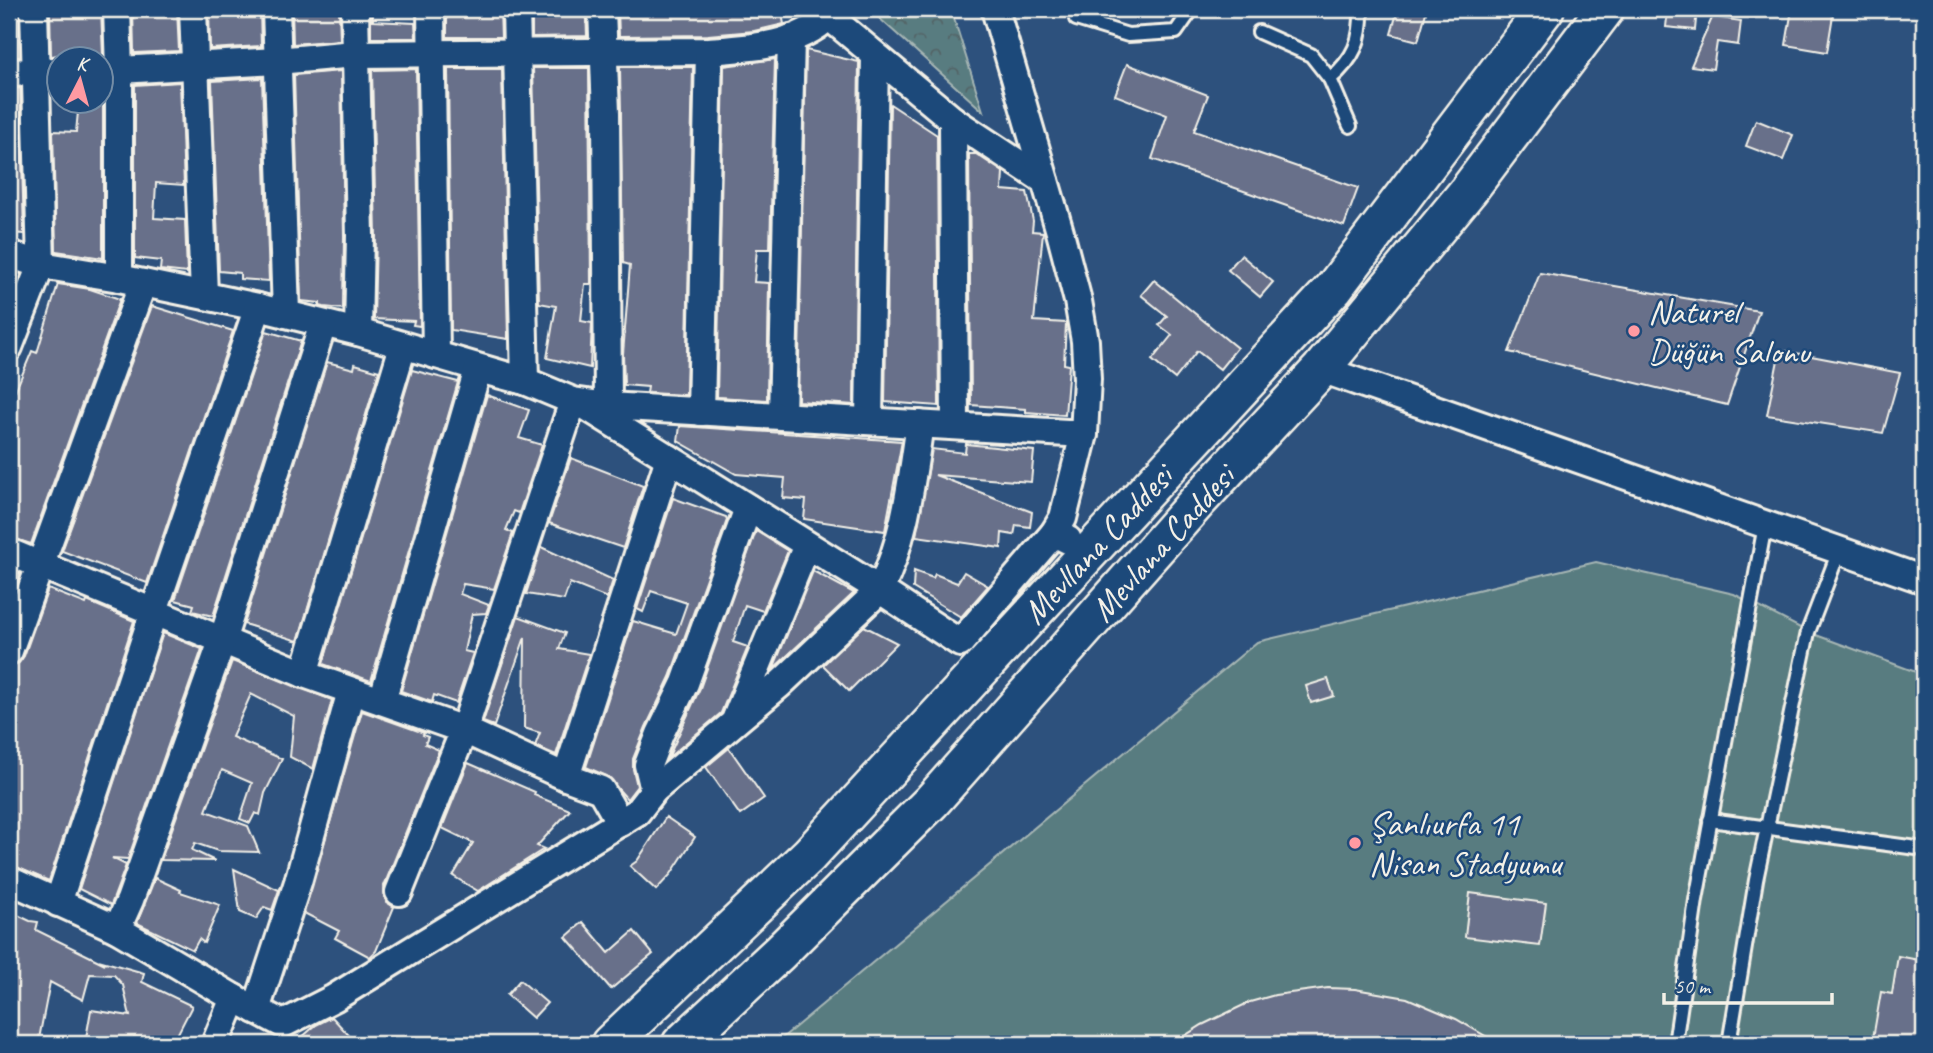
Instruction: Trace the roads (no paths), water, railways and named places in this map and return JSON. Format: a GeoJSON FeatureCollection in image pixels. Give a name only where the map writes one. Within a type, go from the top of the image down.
{"type":"FeatureCollection","features":[{"type":"Feature","properties":{"kind":"main road","name":"Mevllana Caddesi"},"geometry":{"type":"LineString","coordinates":[[610,1044],[809,855],[1334,288],[1545,9]]}},
{"type":"Feature","properties":{"kind":"main road","name":"Mevlana Caddesi"},"geometry":{"type":"LineString","coordinates":[[681,1044],[779,953],[931,802],[1197,502],[1321,369],[1468,191],[1605,9]]}},
{"type":"Feature","properties":{"kind":"street"},"geometry":{"type":"LineString","coordinates":[[34,9],[46,62]]}},
{"type":"Feature","properties":{"kind":"street"},"geometry":{"type":"LineString","coordinates":[[113,46],[117,9]]}},
{"type":"Feature","properties":{"kind":"street"},"geometry":{"type":"LineString","coordinates":[[193,9],[204,295]]}},
{"type":"Feature","properties":{"kind":"street"},"geometry":{"type":"LineString","coordinates":[[276,9],[286,314]]}},
{"type":"Feature","properties":{"kind":"street"},"geometry":{"type":"LineString","coordinates":[[355,9],[360,236],[358,332]]}},
{"type":"Feature","properties":{"kind":"street"},"geometry":{"type":"LineString","coordinates":[[431,9],[436,355]]}},
{"type":"Feature","properties":{"kind":"street"},"geometry":{"type":"LineString","coordinates":[[516,9],[525,381]]}},
{"type":"Feature","properties":{"kind":"street"},"geometry":{"type":"LineString","coordinates":[[602,9],[608,406]]}},
{"type":"Feature","properties":{"kind":"street"},"geometry":{"type":"LineString","coordinates":[[9,254],[41,265],[131,280],[258,307],[358,332],[525,381],[576,402],[669,458],[960,643],[1054,533],[1063,518],[1084,434],[1087,379],[1085,341],[1078,301],[995,9]]}},
{"type":"Feature","properties":{"kind":"street"},"geometry":{"type":"LineString","coordinates":[[116,71],[355,54],[709,51],[747,48],[814,30],[824,13],[953,120],[1045,181]]}},
{"type":"Feature","properties":{"kind":"street"},"geometry":{"type":"LineString","coordinates":[[782,416],[791,38]]}},
{"type":"Feature","properties":{"kind":"street"},"geometry":{"type":"LineString","coordinates":[[701,412],[709,51]]}},
{"type":"Feature","properties":{"kind":"street"},"geometry":{"type":"LineString","coordinates":[[869,421],[875,56]]}},
{"type":"Feature","properties":{"kind":"street"},"geometry":{"type":"LineString","coordinates":[[9,73],[46,71]]}},
{"type":"Feature","properties":{"kind":"street"},"geometry":{"type":"LineString","coordinates":[[9,346],[41,265],[46,116]]}},
{"type":"Feature","properties":{"kind":"street"},"geometry":{"type":"LineString","coordinates":[[9,650],[41,565],[131,280],[115,116]]}},
{"type":"Feature","properties":{"kind":"street"},"geometry":{"type":"LineString","coordinates":[[953,120],[955,426]]}},
{"type":"Feature","properties":{"kind":"street"},"geometry":{"type":"LineString","coordinates":[[58,903],[258,307]]}},
{"type":"Feature","properties":{"kind":"street"},"geometry":{"type":"LineString","coordinates":[[117,929],[130,900],[222,641],[323,324]]}},
{"type":"Feature","properties":{"kind":"street"},"geometry":{"type":"LineString","coordinates":[[304,674],[403,346]]}},
{"type":"Feature","properties":{"kind":"street"},"geometry":{"type":"LineString","coordinates":[[383,701],[478,369],[525,381]]}},
{"type":"Feature","properties":{"kind":"street"},"geometry":{"type":"LineString","coordinates":[[1321,369],[1924,580]]}},
{"type":"Feature","properties":{"kind":"street"},"geometry":{"type":"LineString","coordinates":[[576,402],[701,412],[1084,434]]}},
{"type":"Feature","properties":{"kind":"street"},"geometry":{"type":"LineString","coordinates":[[399,892],[464,730],[576,402]]}},
{"type":"Feature","properties":{"kind":"street"},"geometry":{"type":"LineString","coordinates":[[9,880],[117,929],[283,1024],[314,1008],[637,813],[654,790],[779,685],[880,590],[894,561],[904,527],[920,425]]}},
{"type":"Feature","properties":{"kind":"street"},"geometry":{"type":"LineString","coordinates":[[566,777],[669,458]]}},
{"type":"Feature","properties":{"kind":"street"},"geometry":{"type":"LineString","coordinates":[[654,790],[648,765],[685,683],[748,508]]}},
{"type":"Feature","properties":{"kind":"street"},"geometry":{"type":"LineString","coordinates":[[1054,533],[1090,552]]}},
{"type":"Feature","properties":{"kind":"street"},"geometry":{"type":"LineString","coordinates":[[734,722],[807,545]]}},
{"type":"Feature","properties":{"kind":"street"},"geometry":{"type":"LineString","coordinates":[[9,552],[304,674],[464,730],[566,777],[601,790],[620,823]]}},
{"type":"Feature","properties":{"kind":"street"},"geometry":{"type":"LineString","coordinates":[[215,1044],[245,1004],[298,882],[351,691]]}},
{"type":"Feature","properties":{"kind":"lane"},"geometry":{"type":"LineString","coordinates":[[1076,19],[1128,35],[1176,32],[1192,9]]}},
{"type":"Feature","properties":{"kind":"lane"},"geometry":{"type":"LineString","coordinates":[[1330,79],[1358,46],[1361,9]]}},
{"type":"Feature","properties":{"kind":"lane"},"geometry":{"type":"LineString","coordinates":[[1259,32],[1311,55],[1330,79],[1350,126]]}},
{"type":"Feature","properties":{"kind":"lane"},"geometry":{"type":"LineString","coordinates":[[1675,1044],[1696,900],[1765,525]]}},
{"type":"Feature","properties":{"kind":"lane"},"geometry":{"type":"LineString","coordinates":[[1729,1044],[1756,880],[1808,632],[1839,551]]}},
{"type":"Feature","properties":{"kind":"lane"},"geometry":{"type":"LineString","coordinates":[[1710,820],[1924,849]]}},
{"type":"Feature","properties":{"kind":"place","name":"Naturel Düğün Salonu"},"geometry":{"type":"Point","coordinates":[1634,331]}},
{"type":"Feature","properties":{"kind":"place","name":"Şanlıurfa 11 Nisan Stadyumu"},"geometry":{"type":"Point","coordinates":[1355,843]}}]}
